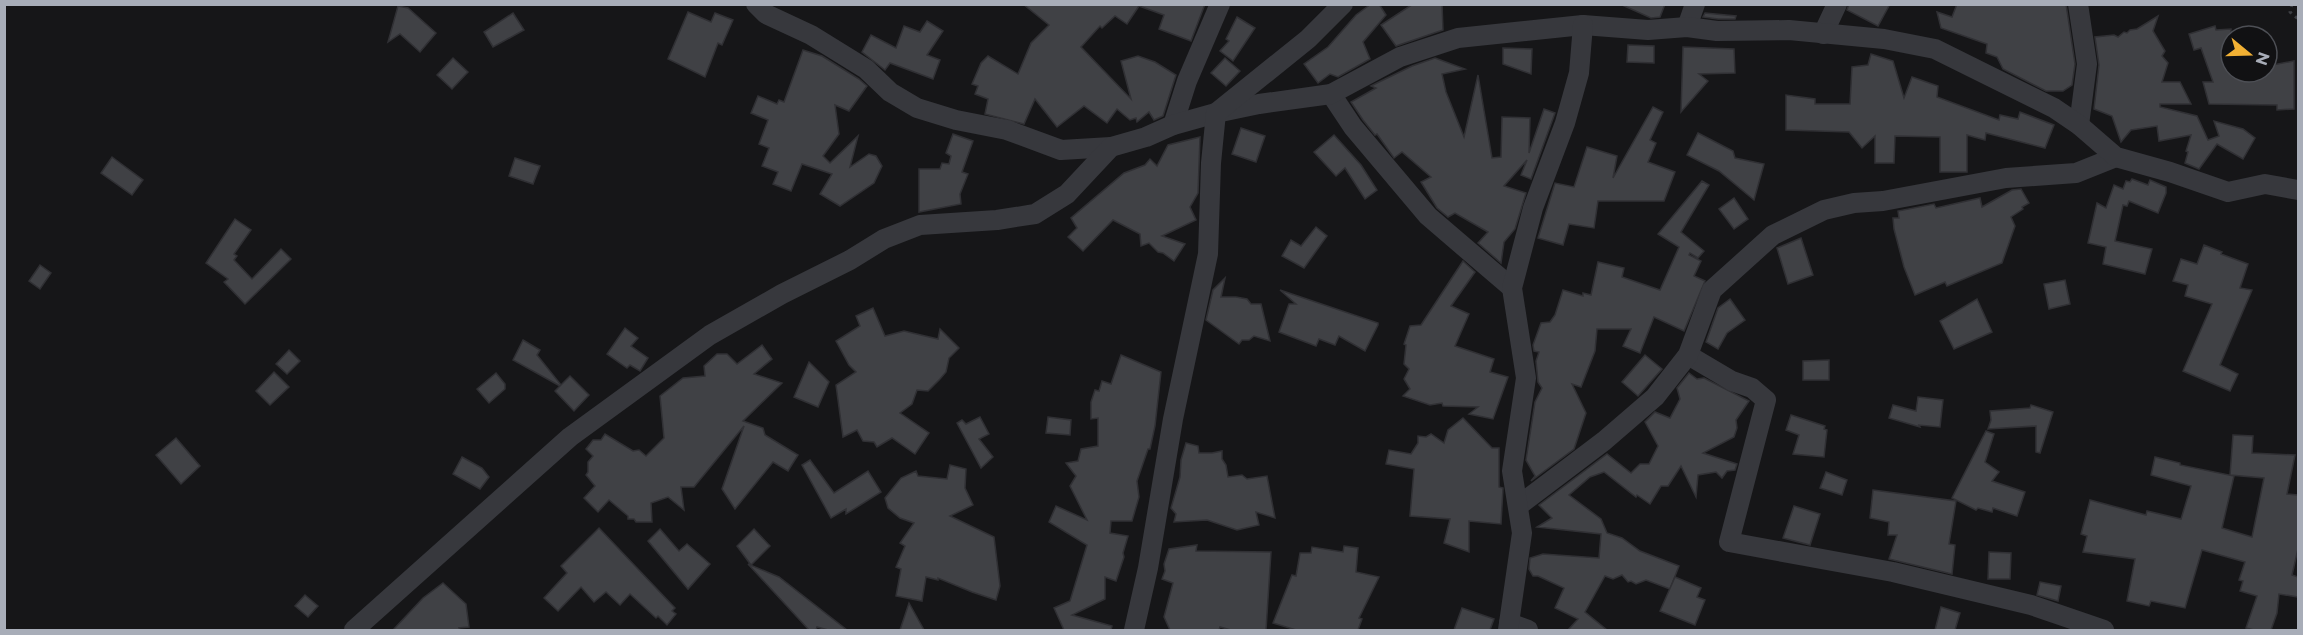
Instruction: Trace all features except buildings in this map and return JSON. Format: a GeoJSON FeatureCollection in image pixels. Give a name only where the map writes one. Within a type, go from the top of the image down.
{"type":"FeatureCollection","features":[{"type":"Feature","properties":{"kind":"street"},"geometry":{"type":"LineString","coordinates":[[756,4],[766,14],[811,35],[866,69],[890,92],[917,108],[956,120],[1006,130],[1061,150],[1111,147],[1146,137],[1173,125],[1216,113],[1259,104],[1331,94],[1400,57],[1458,38],[1583,25],[1648,30],[1687,27],[1717,31],[1789,30],[1884,39],[1935,49],[2054,108],[2079,125],[2116,157],[2228,192],[2265,184],[2298,190]]}},
{"type":"Feature","properties":{"kind":"street"},"geometry":{"type":"LineString","coordinates":[[1173,125],[1187,81],[1220,4]]}},
{"type":"Feature","properties":{"kind":"street"},"geometry":{"type":"LineString","coordinates":[[1134,630],[1148,568],[1173,419],[1208,254],[1210,164],[1216,113],[1308,39],[1343,4]]}},
{"type":"Feature","properties":{"kind":"street"},"geometry":{"type":"LineString","coordinates":[[1687,27],[1695,4]]}},
{"type":"Feature","properties":{"kind":"street"},"geometry":{"type":"LineString","coordinates":[[1823,34],[1837,4]]}},
{"type":"Feature","properties":{"kind":"street"},"geometry":{"type":"LineString","coordinates":[[2078,4],[2087,64],[2079,125]]}},
{"type":"Feature","properties":{"kind":"street"},"geometry":{"type":"LineString","coordinates":[[1528,630],[1508,627],[1522,533],[1512,471],[1526,378],[1512,288],[1533,208],[1565,123],[1579,74],[1583,25]]}},
{"type":"Feature","properties":{"kind":"street"},"geometry":{"type":"LineString","coordinates":[[1331,94],[1353,127],[1428,216],[1512,288]]}},
{"type":"Feature","properties":{"kind":"street"},"geometry":{"type":"LineString","coordinates":[[354,630],[570,437],[710,335],[782,294],[850,260],[884,239],[920,225],[997,220],[1035,214],[1067,194],[1111,147]]}},
{"type":"Feature","properties":{"kind":"street"},"geometry":{"type":"LineString","coordinates":[[1518,506],[1604,441],[1655,396],[1688,355],[1712,290],[1773,235],[1824,210],[1854,203],[1883,201],[2006,178],[2076,173],[2116,157]]}},
{"type":"Feature","properties":{"kind":"street"},"geometry":{"type":"LineString","coordinates":[[1688,355],[1732,381],[1752,388],[1766,400],[1729,542],[1904,575],[2031,604],[2104,630]]}},
{"type":"Feature","properties":{"kind":"path"},"geometry":{"type":"LineString","coordinates":[[2292,4],[2290,12],[2298,20]]}}]}
